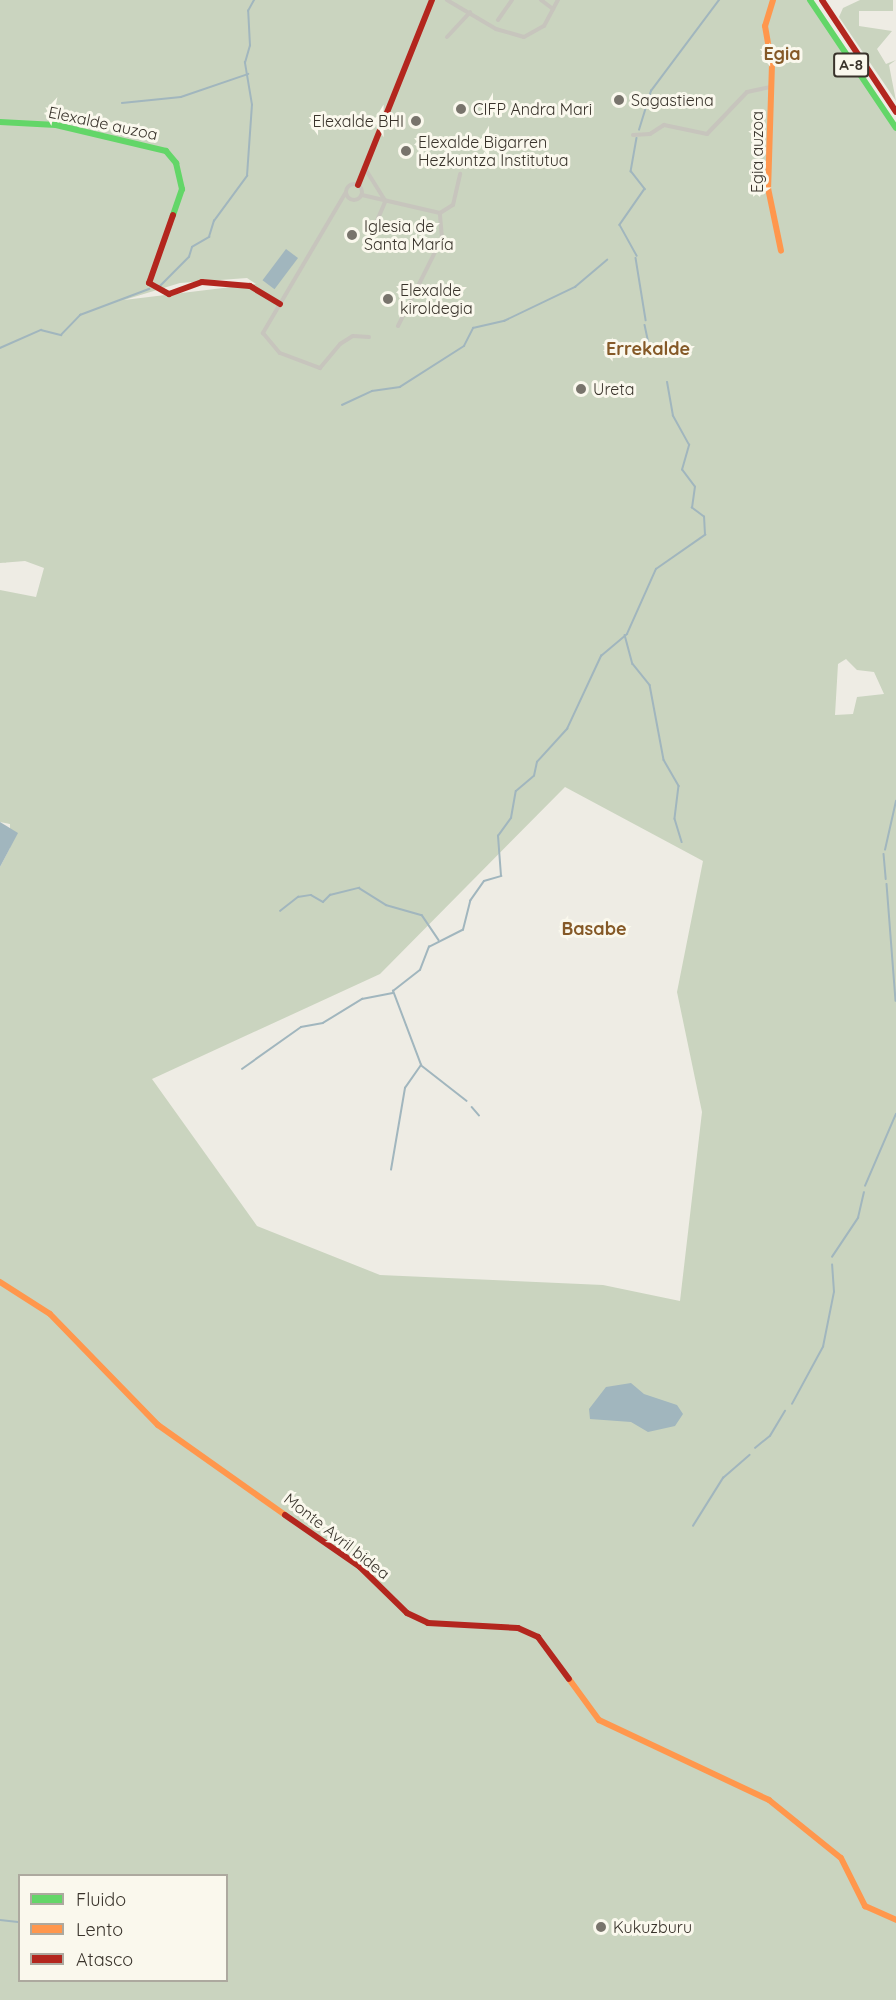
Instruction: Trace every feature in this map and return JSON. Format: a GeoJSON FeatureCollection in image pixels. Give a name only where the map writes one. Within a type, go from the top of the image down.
{"type":"FeatureCollection","features":[{"type":"Feature","properties":{"kind":"main road"},"geometry":{"type":"LineString","coordinates":[[360,187],[365,167],[432,0]]}},
{"type":"Feature","properties":{"kind":"main road","name":"Egia auzoa"},"geometry":{"type":"LineString","coordinates":[[773,0],[765,26],[772,53],[768,188],[781,251]]}},
{"type":"Feature","properties":{"kind":"main road","name":"A-8"},"geometry":{"type":"LineString","coordinates":[[810,0],[896,128]]}},
{"type":"Feature","properties":{"kind":"main road","name":"A-8"},"geometry":{"type":"LineString","coordinates":[[822,0],[896,112]]}},
{"type":"Feature","properties":{"kind":"main road","name":"Elexalde auzoa"},"geometry":{"type":"LineString","coordinates":[[0,122],[56,125],[166,151],[176,163],[182,189],[149,283],[169,294],[202,282],[256,287],[280,304]]}},
{"type":"Feature","properties":{"kind":"main road","name":"Monte Avril bidea"},"geometry":{"type":"LineString","coordinates":[[0,1282],[50,1314],[158,1425],[360,1567],[406,1613],[428,1623],[518,1628],[538,1637],[598,1720],[769,1800],[841,1858],[865,1906],[896,1920]]}},
{"type":"Feature","properties":{"kind":"street"},"geometry":{"type":"LineString","coordinates":[[447,0],[503,33],[524,37],[544,26],[558,0]]}},
{"type":"Feature","properties":{"kind":"street"},"geometry":{"type":"LineString","coordinates":[[498,20],[512,0]]}},
{"type":"Feature","properties":{"kind":"street"},"geometry":{"type":"LineString","coordinates":[[541,0],[553,9]]}},
{"type":"Feature","properties":{"kind":"street"},"geometry":{"type":"LineString","coordinates":[[447,37],[470,12]]}},
{"type":"Feature","properties":{"kind":"street","name":"Egia auzoa"},"geometry":{"type":"LineString","coordinates":[[633,135],[650,134],[664,125],[707,135],[747,92],[771,87]]}},
{"type":"Feature","properties":{"kind":"street"},"geometry":{"type":"LineString","coordinates":[[365,167],[372,187],[385,202]]}},
{"type":"Feature","properties":{"kind":"street"},"geometry":{"type":"LineString","coordinates":[[362,195],[440,213],[456,201],[460,174]]}},
{"type":"Feature","properties":{"kind":"street"},"geometry":{"type":"LineString","coordinates":[[369,337],[353,336],[346,343],[335,348],[322,368],[280,353],[263,333],[346,192],[360,187],[372,187]]}},
{"type":"Feature","properties":{"kind":"street"},"geometry":{"type":"LineString","coordinates":[[360,187],[362,195]]}},
{"type":"Feature","properties":{"kind":"street"},"geometry":{"type":"LineString","coordinates":[[346,192],[353,201],[362,195]]}},
{"type":"Feature","properties":{"kind":"street"},"geometry":{"type":"LineString","coordinates":[[372,235],[385,202]]}},
{"type":"Feature","properties":{"kind":"street"},"geometry":{"type":"LineString","coordinates":[[398,326],[442,238],[440,213]]}},
{"type":"Feature","properties":{"kind":"green space"},"geometry":{"type":"Polygon","coordinates":[[[0,0],[810,0],[896,130],[896,2000],[0,2000],[0,867],[10,848],[10,824],[0,822],[0,590],[36,597],[44,568],[25,561],[0,563],[0,0]],[[247,278],[180,283],[124,300],[256,284],[247,278]],[[846,659],[838,664],[835,715],[853,714],[857,697],[884,694],[874,672],[857,670],[846,659]],[[565,787],[380,974],[152,1079],[257,1226],[380,1275],[603,1285],[680,1301],[702,1112],[677,992],[703,861],[565,787]]]}},
{"type":"Feature","properties":{"kind":"green space"},"geometry":{"type":"Polygon","coordinates":[[[860,0],[893,0],[893,11],[859,11],[859,26],[892,31],[877,49],[886,64],[896,60],[889,65],[896,101],[839,17],[843,8],[860,0]]]}},
{"type":"Feature","properties":{"kind":"water"},"geometry":{"type":"Polygon","coordinates":[[[286,249],[298,258],[275,289],[263,280],[286,249]]]}},
{"type":"Feature","properties":{"kind":"water"},"geometry":{"type":"Polygon","coordinates":[[[0,822],[18,833],[0,867],[0,822]]]}},
{"type":"Feature","properties":{"kind":"water"},"geometry":{"type":"Polygon","coordinates":[[[631,1383],[644,1394],[677,1405],[683,1414],[675,1426],[648,1432],[631,1422],[590,1419],[589,1409],[606,1387],[631,1383]]]}},
{"type":"Feature","properties":{"kind":"waterway"},"geometry":{"type":"LineString","coordinates":[[160,286],[189,257],[192,247],[209,237],[214,221],[247,176],[252,105],[245,63],[250,46],[248,11],[254,0]]}},
{"type":"Feature","properties":{"kind":"waterway"},"geometry":{"type":"LineString","coordinates":[[639,130],[651,91],[719,0]]}},
{"type":"Feature","properties":{"kind":"waterway"},"geometry":{"type":"LineString","coordinates":[[122,103],[181,97],[248,74]]}},
{"type":"Feature","properties":{"kind":"waterway"},"geometry":{"type":"LineString","coordinates":[[637,138],[631,171],[645,189],[620,225],[637,256]]}},
{"type":"Feature","properties":{"kind":"waterway"},"geometry":{"type":"LineString","coordinates":[[636,258],[646,320]]}},
{"type":"Feature","properties":{"kind":"waterway"},"geometry":{"type":"LineString","coordinates":[[342,405],[372,391],[400,387],[464,346],[473,328],[504,321],[575,287],[607,260]]}},
{"type":"Feature","properties":{"kind":"waterway"},"geometry":{"type":"LineString","coordinates":[[0,348],[41,330],[61,335],[80,315],[149,289]]}},
{"type":"Feature","properties":{"kind":"waterway"},"geometry":{"type":"LineString","coordinates":[[645,325],[650,349]]}},
{"type":"Feature","properties":{"kind":"waterway"},"geometry":{"type":"LineString","coordinates":[[391,1170],[405,1088],[421,1065],[393,991],[420,970],[429,947],[463,930],[470,901],[484,881],[501,876],[498,836],[511,818],[516,791],[534,776],[537,762],[567,729],[601,656],[627,634],[656,569],[705,535],[704,517],[692,508],[695,487],[682,470],[689,445],[673,416],[667,383]]}},
{"type":"Feature","properties":{"kind":"waterway"},"geometry":{"type":"LineString","coordinates":[[625,635],[633,664],[650,685],[664,760],[679,786],[675,819],[682,842]]}},
{"type":"Feature","properties":{"kind":"waterway"},"geometry":{"type":"LineString","coordinates":[[885,850],[896,801]]}},
{"type":"Feature","properties":{"kind":"waterway"},"geometry":{"type":"LineString","coordinates":[[884,854],[886,879]]}},
{"type":"Feature","properties":{"kind":"waterway"},"geometry":{"type":"LineString","coordinates":[[887,884],[896,1001]]}},
{"type":"Feature","properties":{"kind":"waterway"},"geometry":{"type":"LineString","coordinates":[[280,911],[298,897],[311,895],[323,902],[330,895],[359,888],[386,905],[422,915],[439,940]]}},
{"type":"Feature","properties":{"kind":"waterway"},"geometry":{"type":"LineString","coordinates":[[242,1069],[301,1027],[323,1023],[362,999],[392,993]]}},
{"type":"Feature","properties":{"kind":"waterway"},"geometry":{"type":"LineString","coordinates":[[421,1065],[467,1101]]}},
{"type":"Feature","properties":{"kind":"waterway"},"geometry":{"type":"LineString","coordinates":[[472,1107],[479,1115]]}},
{"type":"Feature","properties":{"kind":"waterway"},"geometry":{"type":"LineString","coordinates":[[865,1186],[896,1114]]}},
{"type":"Feature","properties":{"kind":"waterway"},"geometry":{"type":"LineString","coordinates":[[832,1257],[858,1218],[864,1193]]}},
{"type":"Feature","properties":{"kind":"waterway"},"geometry":{"type":"LineString","coordinates":[[792,1404],[823,1347],[834,1292],[832,1265]]}},
{"type":"Feature","properties":{"kind":"waterway"},"geometry":{"type":"LineString","coordinates":[[755,1448],[770,1436],[785,1411]]}},
{"type":"Feature","properties":{"kind":"waterway"},"geometry":{"type":"LineString","coordinates":[[693,1526],[723,1478],[749,1455]]}},
{"type":"Feature","properties":{"kind":"waterway"},"geometry":{"type":"LineString","coordinates":[[0,1920],[18,1922]]}},
{"type":"Feature","properties":{"kind":"traffic: fast"},"geometry":{"type":"LineString","coordinates":[[810,0],[896,128]]}},
{"type":"Feature","properties":{"kind":"traffic: fast"},"geometry":{"type":"LineString","coordinates":[[0,122],[56,125],[166,151],[176,163],[182,189],[173,215]]}},
{"type":"Feature","properties":{"kind":"traffic: slow"},"geometry":{"type":"LineString","coordinates":[[773,0],[765,26],[772,64],[768,188],[781,251]]}},
{"type":"Feature","properties":{"kind":"traffic: slow"},"geometry":{"type":"LineString","coordinates":[[0,1282],[50,1314],[158,1425],[285,1515]]}},
{"type":"Feature","properties":{"kind":"traffic: slow"},"geometry":{"type":"LineString","coordinates":[[569,1679],[599,1720],[769,1800],[841,1858],[865,1906],[896,1920]]}},
{"type":"Feature","properties":{"kind":"traffic: jam"},"geometry":{"type":"LineString","coordinates":[[358,185],[432,0]]}},
{"type":"Feature","properties":{"kind":"traffic: jam"},"geometry":{"type":"LineString","coordinates":[[822,0],[896,112]]}},
{"type":"Feature","properties":{"kind":"traffic: jam"},"geometry":{"type":"LineString","coordinates":[[173,215],[149,283],[169,294],[202,282],[250,286],[280,304]]}},
{"type":"Feature","properties":{"kind":"traffic: jam"},"geometry":{"type":"LineString","coordinates":[[285,1515],[360,1567],[407,1613],[428,1623],[518,1628],[538,1637],[569,1679]]}},
{"type":"Feature","properties":{"kind":"place","name":"Sagastiena"},"geometry":{"type":"Point","coordinates":[619,100]}},
{"type":"Feature","properties":{"kind":"place","name":"CIFP Andra Mari"},"geometry":{"type":"Point","coordinates":[461,109]}},
{"type":"Feature","properties":{"kind":"place","name":"Elexalde BHI"},"geometry":{"type":"Point","coordinates":[416,121]}},
{"type":"Feature","properties":{"kind":"place","name":"Elexalde Bigarren Hezkuntza Institutua"},"geometry":{"type":"Point","coordinates":[406,151]}},
{"type":"Feature","properties":{"kind":"place","name":"Iglesia de Santa María"},"geometry":{"type":"Point","coordinates":[352,235]}},
{"type":"Feature","properties":{"kind":"place","name":"Elexalde kiroldegia"},"geometry":{"type":"Point","coordinates":[388,299]}},
{"type":"Feature","properties":{"kind":"place","name":"Ureta"},"geometry":{"type":"Point","coordinates":[581,389]}},
{"type":"Feature","properties":{"kind":"place","name":"Kukuzburu"},"geometry":{"type":"Point","coordinates":[601,1927]}},
{"type":"Feature","properties":{"kind":"district","name":"Egia"},"geometry":{"type":"Point","coordinates":[782,54]}},
{"type":"Feature","properties":{"kind":"district","name":"Errekalde"},"geometry":{"type":"Point","coordinates":[648,349]}},
{"type":"Feature","properties":{"kind":"district","name":"Basabe"},"geometry":{"type":"Point","coordinates":[594,929]}}]}
